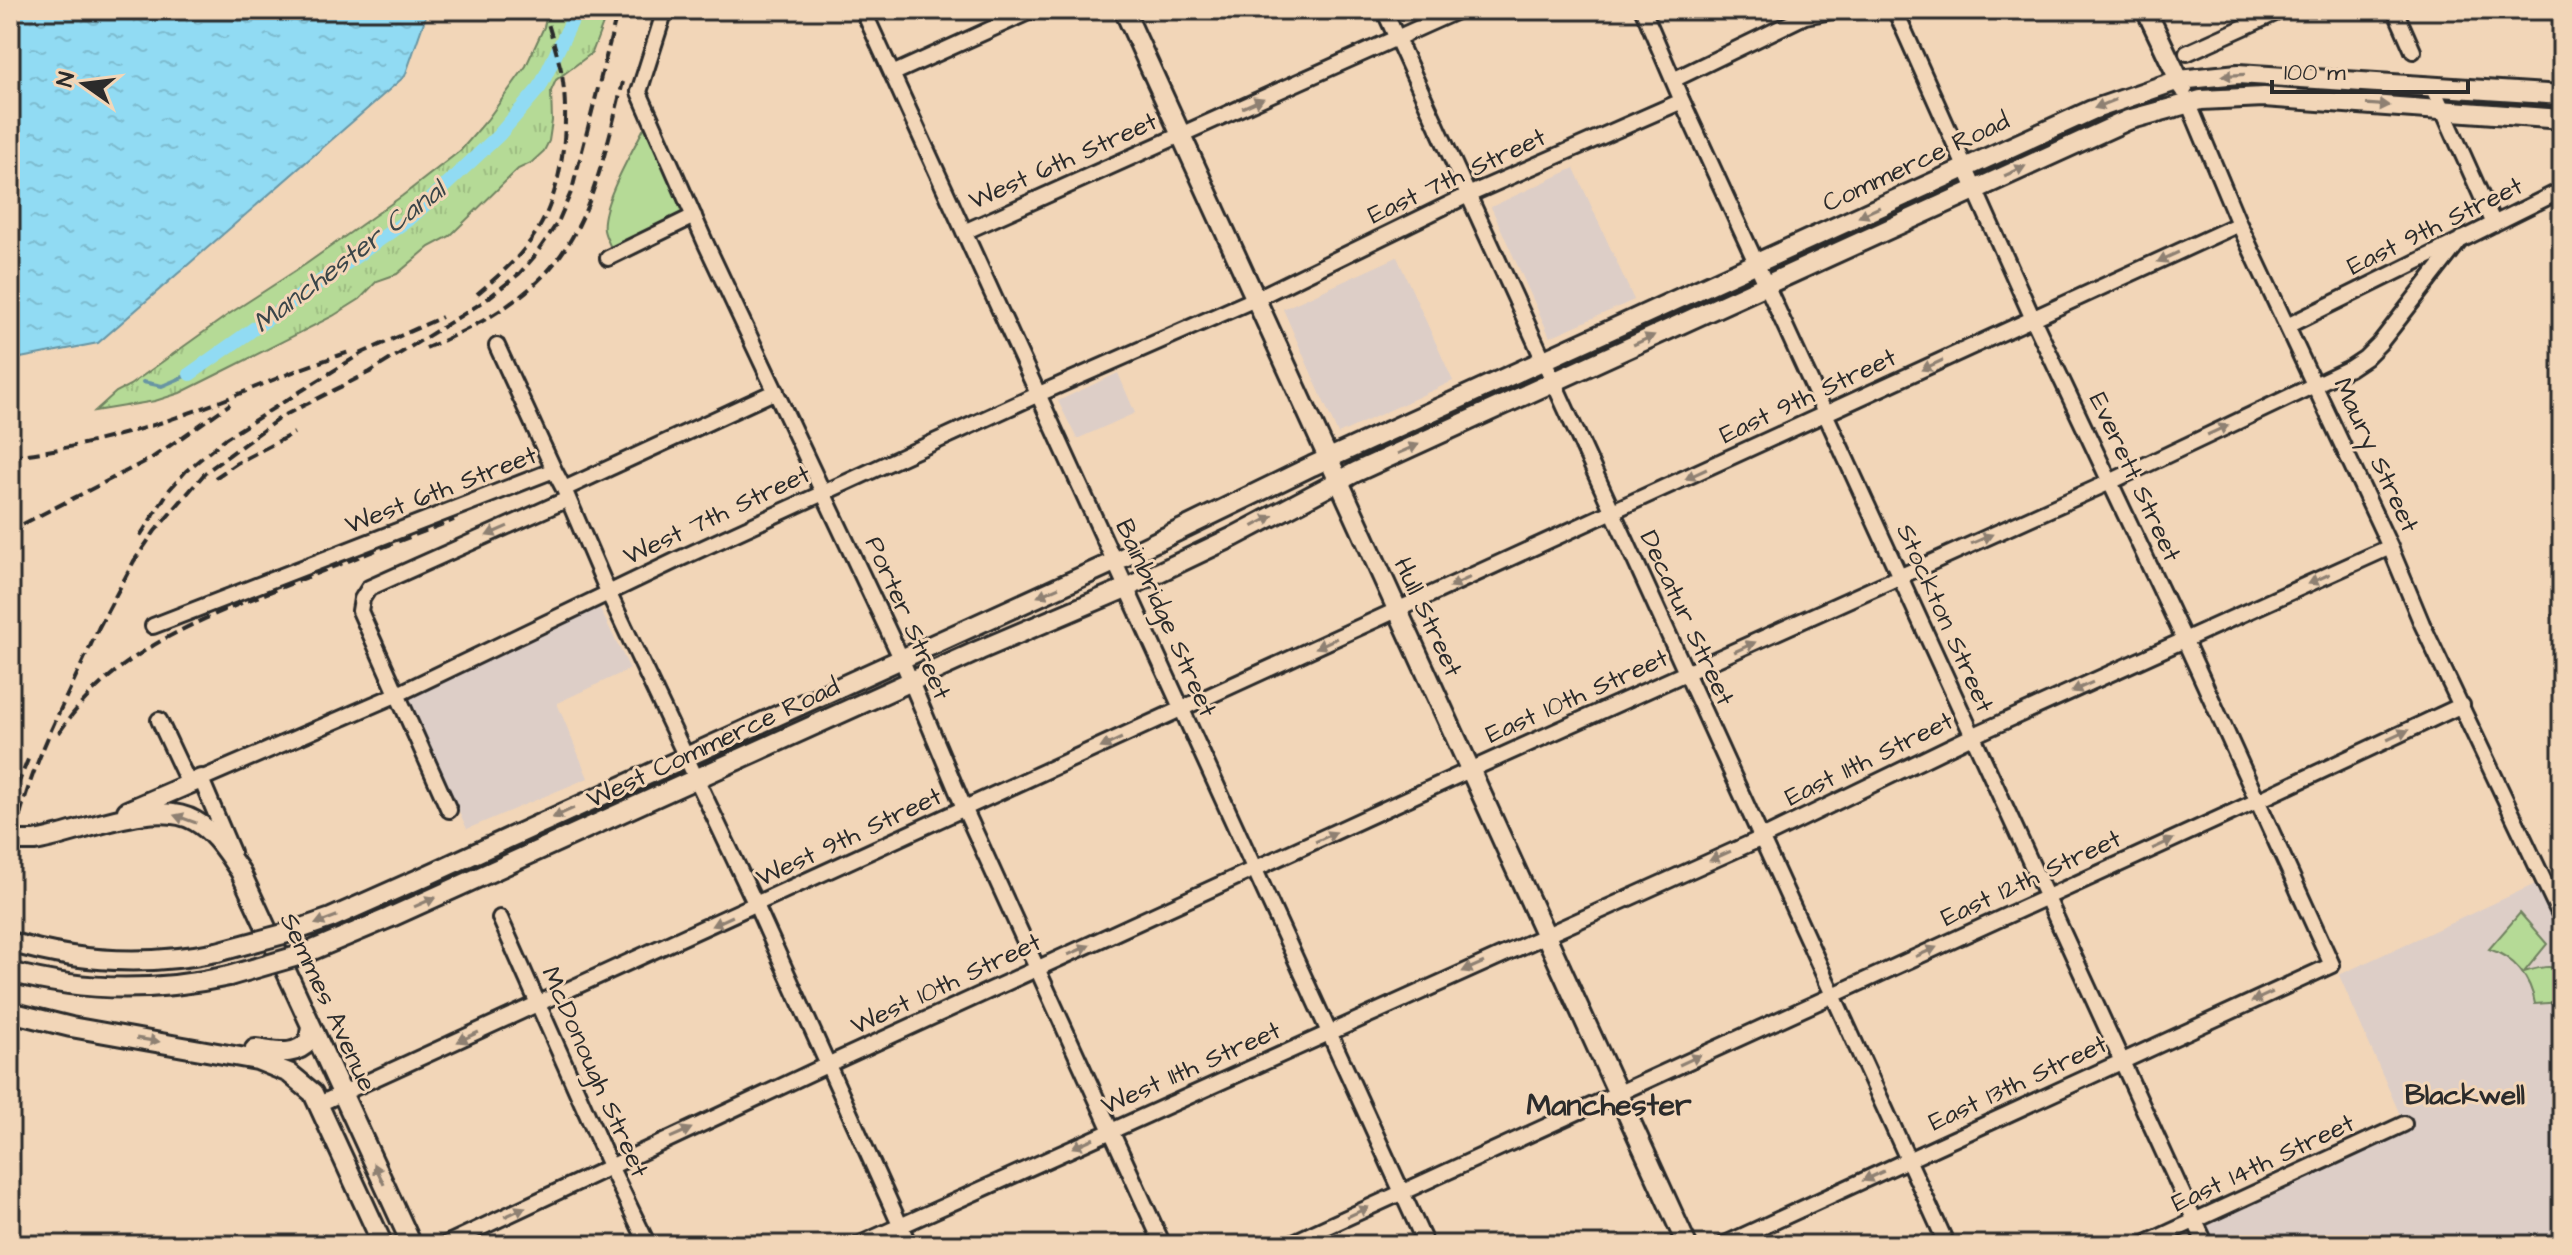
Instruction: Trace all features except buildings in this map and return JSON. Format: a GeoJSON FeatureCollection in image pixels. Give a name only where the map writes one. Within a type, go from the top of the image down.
{"type":"FeatureCollection","features":[{"type":"Feature","properties":{"kind":"main road","name":"Hull Street"},"geometry":{"type":"LineString","coordinates":[[1124,10],[1687,1245]]}},
{"type":"Feature","properties":{"kind":"main road","name":"Maury Street"},"geometry":{"type":"LineString","coordinates":[[2146,10],[2188,102]]}},
{"type":"Feature","properties":{"kind":"main road","name":"Commerce Road"},"geometry":{"type":"LineString","coordinates":[[1328,459],[2112,102],[2179,80],[2259,74],[2562,95]]}},
{"type":"Feature","properties":{"kind":"main road","name":"Commerce Road"},"geometry":{"type":"LineString","coordinates":[[1337,482],[2117,124],[2188,102],[2264,97],[2562,119]]}},
{"type":"Feature","properties":{"kind":"main road","name":"West Commerce Road"},"geometry":{"type":"LineString","coordinates":[[10,942],[46,952],[98,960],[157,961],[217,952],[291,932],[373,899],[1114,562],[1328,459]]}},
{"type":"Feature","properties":{"kind":"main road","name":"West Commerce Road"},"geometry":{"type":"LineString","coordinates":[[10,972],[91,987],[148,988],[197,983],[301,955],[375,925],[911,681],[1126,588],[1233,537],[1337,482]]}},
{"type":"Feature","properties":{"kind":"main road"},"geometry":{"type":"LineString","coordinates":[[10,841],[34,841],[74,833],[195,782]]}},
{"type":"Feature","properties":{"kind":"main road"},"geometry":{"type":"LineString","coordinates":[[101,823],[139,815],[184,816],[209,831],[240,871]]}},
{"type":"Feature","properties":{"kind":"main road","name":"Semmes Avenue"},"geometry":{"type":"LineString","coordinates":[[240,871],[412,1245]]}},
{"type":"Feature","properties":{"kind":"main road"},"geometry":{"type":"LineString","coordinates":[[10,1012],[37,1021],[257,1060],[280,1068],[307,1087],[319,1104]]}},
{"type":"Feature","properties":{"kind":"main road"},"geometry":{"type":"LineString","coordinates":[[196,1048],[288,1053],[299,1050],[309,1041],[311,1027]]}},
{"type":"Feature","properties":{"kind":"main road","name":"Semmes Avenue"},"geometry":{"type":"LineString","coordinates":[[319,1104],[383,1245]]}},
{"type":"Feature","properties":{"kind":"street","name":"Porter Street"},"geometry":{"type":"LineString","coordinates":[[665,10],[639,92],[901,658],[965,810],[1163,1245]]}},
{"type":"Feature","properties":{"kind":"street","name":"Bainbridge Street"},"geometry":{"type":"LineString","coordinates":[[863,10],[1426,1245]]}},
{"type":"Feature","properties":{"kind":"street"},"geometry":{"type":"LineString","coordinates":[[892,74],[1033,10]]}},
{"type":"Feature","properties":{"kind":"street","name":"Decatur Street"},"geometry":{"type":"LineString","coordinates":[[1384,10],[1947,1245]]}},
{"type":"Feature","properties":{"kind":"street","name":"West 6th Street"},"geometry":{"type":"LineString","coordinates":[[964,232],[1459,10]]}},
{"type":"Feature","properties":{"kind":"street","name":"Stockton Street"},"geometry":{"type":"LineString","coordinates":[[1643,10],[2206,1245]]}},
{"type":"Feature","properties":{"kind":"street"},"geometry":{"type":"LineString","coordinates":[[1673,80],[1805,16],[1837,10]]}},
{"type":"Feature","properties":{"kind":"street","name":"Everett Street"},"geometry":{"type":"LineString","coordinates":[[1895,10],[2033,319],[2185,641],[2332,965]]}},
{"type":"Feature","properties":{"kind":"street"},"geometry":{"type":"LineString","coordinates":[[2187,53],[2282,10]]}},
{"type":"Feature","properties":{"kind":"street"},"geometry":{"type":"LineString","coordinates":[[2395,10],[2413,51]]}},
{"type":"Feature","properties":{"kind":"street"},"geometry":{"type":"LineString","coordinates":[[2432,86],[2494,224]]}},
{"type":"Feature","properties":{"kind":"street","name":"East 7th Street"},"geometry":{"type":"LineString","coordinates":[[1255,299],[1468,195],[1682,101]]}},
{"type":"Feature","properties":{"kind":"street","name":"Maury Street"},"geometry":{"type":"LineString","coordinates":[[2188,102],[2239,224],[2390,547],[2422,624],[2562,919]]}},
{"type":"Feature","properties":{"kind":"street","name":"East 9th Street"},"geometry":{"type":"LineString","coordinates":[[2287,326],[2562,190]]}},
{"type":"Feature","properties":{"kind":"street"},"geometry":{"type":"LineString","coordinates":[[608,258],[694,216]]}},
{"type":"Feature","properties":{"kind":"street","name":"East 9th Street"},"geometry":{"type":"LineString","coordinates":[[1397,611],[2239,224]]}},
{"type":"Feature","properties":{"kind":"street","name":"East 10th Street"},"geometry":{"type":"LineString","coordinates":[[1470,770],[2110,482],[2365,358],[2461,239]]}},
{"type":"Feature","properties":{"kind":"street","name":"West 7th Street"},"geometry":{"type":"LineString","coordinates":[[195,782],[398,694],[608,592],[1039,394],[1255,299]]}},
{"type":"Feature","properties":{"kind":"street"},"geometry":{"type":"LineString","coordinates":[[497,346],[554,470]]}},
{"type":"Feature","properties":{"kind":"street","name":"West 6th Street"},"geometry":{"type":"LineString","coordinates":[[153,626],[554,470],[566,494],[776,391]]}},
{"type":"Feature","properties":{"kind":"street"},"geometry":{"type":"LineString","coordinates":[[449,810],[360,611],[364,592],[566,494],[608,592],[756,905],[909,1245]]}},
{"type":"Feature","properties":{"kind":"street","name":"East 11th Street"},"geometry":{"type":"LineString","coordinates":[[1545,935],[1762,838],[1972,736],[2390,547]]}},
{"type":"Feature","properties":{"kind":"street","name":"West 9th Street"},"geometry":{"type":"LineString","coordinates":[[319,1104],[1397,611]]}},
{"type":"Feature","properties":{"kind":"street","name":"East 12th Street"},"geometry":{"type":"LineString","coordinates":[[1287,1245],[2462,705]]}},
{"type":"Feature","properties":{"kind":"street","name":"Semmes Avenue"},"geometry":{"type":"LineString","coordinates":[[159,720],[195,782],[240,871]]}},
{"type":"Feature","properties":{"kind":"street","name":"West 10th Street"},"geometry":{"type":"LineString","coordinates":[[444,1245],[827,1065],[1470,770]]}},
{"type":"Feature","properties":{"kind":"street","name":"McDonough Street"},"geometry":{"type":"LineString","coordinates":[[500,918],[648,1245]]}},
{"type":"Feature","properties":{"kind":"street","name":"West 11th Street"},"geometry":{"type":"LineString","coordinates":[[858,1245],[1545,935]]}},
{"type":"Feature","properties":{"kind":"street","name":"East 13th Street"},"geometry":{"type":"LineString","coordinates":[[1723,1245],[2332,965]]}},
{"type":"Feature","properties":{"kind":"street","name":"East 14th Street"},"geometry":{"type":"LineString","coordinates":[[2142,1245],[2404,1124]]}},
{"type":"Feature","properties":{"kind":"shaded area"},"geometry":{"type":"Polygon","coordinates":[[[1574,168],[1634,300],[1550,337],[1491,207],[1574,168]]]}},
{"type":"Feature","properties":{"kind":"shaded area"},"geometry":{"type":"Polygon","coordinates":[[[1397,257],[1453,381],[1338,434],[1283,309],[1397,257]]]}},
{"type":"Feature","properties":{"kind":"shaded area"},"geometry":{"type":"Polygon","coordinates":[[[1118,373],[1135,413],[1077,439],[1058,401],[1118,373]]]}},
{"type":"Feature","properties":{"kind":"shaded area"},"geometry":{"type":"Polygon","coordinates":[[[598,605],[630,669],[557,703],[588,778],[467,829],[407,696],[598,605]]]}},
{"type":"Feature","properties":{"kind":"shaded area"},"geometry":{"type":"Polygon","coordinates":[[[2544,880],[2562,919],[2562,1245],[2206,1245],[2195,1221],[2404,1124],[2339,975],[2544,880]]]}},
{"type":"Feature","properties":{"kind":"green space"},"geometry":{"type":"Polygon","coordinates":[[[548,10],[608,10],[592,53],[556,80],[551,91],[552,121],[544,151],[531,163],[518,169],[450,236],[429,247],[397,274],[377,281],[360,299],[333,316],[180,393],[155,401],[95,411],[116,392],[306,264],[461,150],[526,66],[544,27],[548,10]]]}},
{"type":"Feature","properties":{"kind":"green space"},"geometry":{"type":"Polygon","coordinates":[[[645,126],[683,212],[611,248],[604,230],[607,207],[645,126]]]}},
{"type":"Feature","properties":{"kind":"green space"},"geometry":{"type":"Polygon","coordinates":[[[2520,913],[2547,944],[2524,972],[2545,967],[2557,969],[2562,980],[2561,1002],[2535,1004],[2530,986],[2520,970],[2506,957],[2489,949],[2520,913]]]}},
{"type":"Feature","properties":{"kind":"water"},"geometry":{"type":"Polygon","coordinates":[[[10,10],[428,10],[405,76],[98,343],[10,360],[10,10]]]}},
{"type":"Feature","properties":{"kind":"waterway","name":"Manchester Canal"},"geometry":{"type":"LineString","coordinates":[[190,374],[413,216],[499,135],[540,87],[577,10]]}},
{"type":"Feature","properties":{"kind":"waterway"},"geometry":{"type":"LineString","coordinates":[[143,382],[162,386],[190,374]]}},
{"type":"Feature","properties":{"kind":"railway"},"geometry":{"type":"LineString","coordinates":[[477,294],[514,260],[533,237],[543,220],[558,179],[564,134],[564,90],[544,10]]}},
{"type":"Feature","properties":{"kind":"railway"},"geometry":{"type":"LineString","coordinates":[[98,629],[134,561],[155,531],[206,472],[281,417],[370,372],[483,302],[519,274],[534,257],[558,222],[572,190],[618,10]]}},
{"type":"Feature","properties":{"kind":"railway"},"geometry":{"type":"LineString","coordinates":[[426,348],[475,325],[514,301],[544,275],[566,246],[584,214],[598,176],[623,82]]}},
{"type":"Feature","properties":{"kind":"railway"},"geometry":{"type":"LineString","coordinates":[[140,536],[170,489],[186,471],[226,438],[362,353],[442,317]]}},
{"type":"Feature","properties":{"kind":"railway"},"geometry":{"type":"LineString","coordinates":[[10,456],[89,443],[141,429],[353,351]]}},
{"type":"Feature","properties":{"kind":"railway"},"geometry":{"type":"LineString","coordinates":[[23,524],[152,458],[230,404]]}},
{"type":"Feature","properties":{"kind":"railway"},"geometry":{"type":"LineString","coordinates":[[215,478],[294,433]]}},
{"type":"Feature","properties":{"kind":"railway"},"geometry":{"type":"LineString","coordinates":[[59,733],[81,704],[107,679],[164,639],[228,609],[454,520]]}},
{"type":"Feature","properties":{"kind":"railway"},"geometry":{"type":"LineString","coordinates":[[10,869],[15,836],[34,772],[102,620]]}},
{"type":"Feature","properties":{"kind":"railway"},"geometry":{"type":"LineString","coordinates":[[10,747],[11,741]]}},
{"type":"Feature","properties":{"kind":"railway"},"geometry":{"type":"LineString","coordinates":[[10,804],[29,757]]}},
{"type":"Feature","properties":{"kind":"district","name":"Blackwell"},"geometry":{"type":"Point","coordinates":[2465,1095]}},
{"type":"Feature","properties":{"kind":"district","name":"Manchester"},"geometry":{"type":"Point","coordinates":[1609,1106]}}]}
